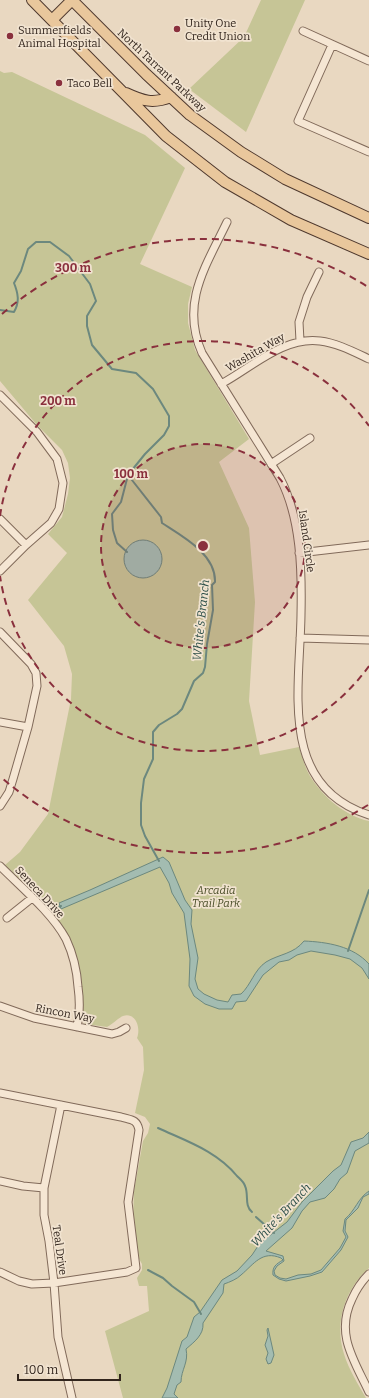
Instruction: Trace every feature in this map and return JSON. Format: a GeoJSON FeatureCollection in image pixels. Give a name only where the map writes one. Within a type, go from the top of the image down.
{"type":"FeatureCollection","features":[{"type":"Feature","properties":{"kind":"main road"},"geometry":{"type":"LineString","coordinates":[[32,0],[166,136],[225,182],[291,220],[369,254]]}},
{"type":"Feature","properties":{"kind":"main road"},"geometry":{"type":"LineString","coordinates":[[52,20],[72,0]]}},
{"type":"Feature","properties":{"kind":"main road","name":"North Tarrant Parkway"},"geometry":{"type":"LineString","coordinates":[[72,0],[146,74],[190,115],[241,152],[285,179],[369,218]]}},
{"type":"Feature","properties":{"kind":"main road"},"geometry":{"type":"LineString","coordinates":[[121,91],[144,100],[155,102],[171,97]]}},
{"type":"Feature","properties":{"kind":"street"},"geometry":{"type":"LineString","coordinates":[[303,31],[369,61]]}},
{"type":"Feature","properties":{"kind":"street"},"geometry":{"type":"LineString","coordinates":[[332,45],[298,121],[369,152]]}},
{"type":"Feature","properties":{"kind":"street","name":"Island Circle"},"geometry":{"type":"LineString","coordinates":[[227,222],[195,293],[193,323],[198,344],[202,353],[285,488],[291,504],[295,520],[299,553],[301,594],[298,715],[301,736],[310,765],[324,788],[337,800],[357,811],[369,815]]}},
{"type":"Feature","properties":{"kind":"street"},"geometry":{"type":"LineString","coordinates":[[300,341],[299,322],[307,297],[319,272]]}},
{"type":"Feature","properties":{"kind":"street","name":"Washita Way"},"geometry":{"type":"LineString","coordinates":[[221,384],[279,349],[300,341],[314,340],[332,343],[369,359]]}},
{"type":"Feature","properties":{"kind":"street"},"geometry":{"type":"LineString","coordinates":[[0,394],[37,432],[57,459],[63,483],[59,509],[51,523],[0,571]]}},
{"type":"Feature","properties":{"kind":"street"},"geometry":{"type":"LineString","coordinates":[[271,464],[310,438]]}},
{"type":"Feature","properties":{"kind":"street"},"geometry":{"type":"LineString","coordinates":[[0,519],[26,545]]}},
{"type":"Feature","properties":{"kind":"street"},"geometry":{"type":"LineString","coordinates":[[299,553],[369,545]]}},
{"type":"Feature","properties":{"kind":"street"},"geometry":{"type":"LineString","coordinates":[[0,632],[31,664],[36,673],[37,686],[28,727],[9,792],[0,806]]}},
{"type":"Feature","properties":{"kind":"street"},"geometry":{"type":"LineString","coordinates":[[300,638],[369,640]]}},
{"type":"Feature","properties":{"kind":"street"},"geometry":{"type":"LineString","coordinates":[[0,722],[28,727]]}},
{"type":"Feature","properties":{"kind":"street","name":"Seneca Drive"},"geometry":{"type":"LineString","coordinates":[[0,866],[32,898],[58,927],[65,938],[71,953],[77,979],[80,1002],[80,1013],[77,1027]]}},
{"type":"Feature","properties":{"kind":"street"},"geometry":{"type":"LineString","coordinates":[[7,918],[32,898]]}},
{"type":"Feature","properties":{"kind":"street","name":"Rincon Way"},"geometry":{"type":"LineString","coordinates":[[0,1006],[34,1018],[112,1034],[126,1028]]}},
{"type":"Feature","properties":{"kind":"street"},"geometry":{"type":"LineString","coordinates":[[0,1093],[121,1117],[135,1121],[140,1130],[128,1202],[136,1268],[127,1272],[54,1283],[32,1284],[0,1272]]}},
{"type":"Feature","properties":{"kind":"street","name":"Teal Drive"},"geometry":{"type":"LineString","coordinates":[[61,1105],[44,1188],[44,1215],[54,1283],[58,1337],[72,1398]]}},
{"type":"Feature","properties":{"kind":"street"},"geometry":{"type":"LineString","coordinates":[[0,1181],[23,1186],[44,1188]]}},
{"type":"Feature","properties":{"kind":"street"},"geometry":{"type":"LineString","coordinates":[[369,1274],[356,1289],[348,1308],[344,1327],[348,1346],[366,1376],[369,1392]]}},
{"type":"Feature","properties":{"kind":"green space"},"geometry":{"type":"Polygon","coordinates":[[[261,0],[305,0],[246,132],[189,89],[244,37],[261,0]]]}},
{"type":"Feature","properties":{"kind":"green space","name":"Arcadia Trail Park"},"geometry":{"type":"Polygon","coordinates":[[[0,71],[4,73],[12,72],[145,135],[185,168],[140,264],[192,287],[188,304],[188,323],[195,350],[249,439],[219,462],[249,528],[255,602],[249,701],[260,755],[299,747],[308,773],[321,791],[335,804],[351,815],[369,821],[369,1268],[361,1276],[348,1296],[341,1319],[340,1330],[341,1342],[346,1360],[366,1398],[123,1398],[105,1331],[149,1311],[147,1286],[139,1286],[137,1278],[142,1270],[142,1264],[138,1257],[133,1221],[134,1191],[143,1141],[148,1133],[150,1124],[145,1117],[135,1113],[144,1070],[143,1047],[137,1038],[138,1026],[131,1016],[123,1016],[107,1027],[86,1024],[83,1020],[80,974],[72,945],[57,920],[47,908],[5,865],[20,852],[48,814],[71,699],[72,674],[64,646],[28,600],[67,553],[48,534],[62,517],[68,494],[70,478],[68,463],[62,450],[37,425],[0,381],[0,71]]]}},
{"type":"Feature","properties":{"kind":"shaded area"},"geometry":{"type":"Polygon","coordinates":[[[143,540],[153,543],[159,549],[162,559],[159,569],[153,575],[143,578],[133,575],[127,569],[124,559],[127,549],[133,543],[143,540]]]}},
{"type":"Feature","properties":{"kind":"shaded area"},"geometry":{"type":"Polygon","coordinates":[[[163,857],[169,862],[185,900],[192,910],[191,924],[198,958],[195,979],[198,989],[204,994],[217,1000],[228,1002],[232,995],[241,994],[262,965],[271,959],[296,949],[304,941],[322,942],[339,946],[355,953],[369,964],[369,979],[362,968],[350,959],[311,951],[297,955],[289,960],[279,962],[263,975],[246,1001],[236,1002],[232,1009],[219,1009],[205,1004],[194,996],[189,986],[190,959],[184,913],[172,893],[169,883],[160,867],[61,909],[59,903],[163,857]]]}},
{"type":"Feature","properties":{"kind":"shaded area"},"geometry":{"type":"Polygon","coordinates":[[[369,1132],[369,1143],[355,1151],[347,1173],[340,1179],[334,1189],[325,1198],[310,1202],[302,1211],[292,1228],[266,1251],[283,1256],[284,1261],[277,1266],[274,1271],[275,1275],[280,1278],[286,1279],[298,1275],[311,1274],[321,1270],[340,1248],[346,1237],[343,1231],[345,1219],[362,1197],[369,1191],[369,1194],[363,1197],[358,1208],[346,1220],[345,1231],[348,1237],[341,1250],[322,1272],[310,1276],[286,1281],[279,1279],[273,1275],[273,1270],[276,1264],[283,1260],[274,1256],[269,1256],[259,1259],[238,1278],[224,1284],[223,1293],[203,1323],[200,1335],[186,1349],[186,1362],[181,1382],[177,1385],[174,1394],[178,1398],[162,1398],[167,1388],[182,1341],[187,1337],[194,1317],[200,1312],[222,1280],[237,1271],[252,1255],[260,1243],[287,1222],[302,1202],[341,1165],[351,1142],[363,1138],[369,1132]]]}},
{"type":"Feature","properties":{"kind":"shaded area"},"geometry":{"type":"Polygon","coordinates":[[[268,1328],[274,1355],[271,1363],[268,1364],[266,1359],[268,1353],[265,1345],[268,1336],[268,1328]]]}},
{"type":"Feature","properties":{"kind":"waterway","name":"White's Branch"},"geometry":{"type":"LineString","coordinates":[[0,310],[14,312],[16,308],[18,298],[14,283],[21,271],[28,249],[36,242],[50,242],[69,256],[90,284],[96,301],[87,316],[87,326],[92,345],[112,369],[136,373],[153,389],[169,416],[169,426],[164,435],[145,454],[128,475],[121,502],[112,514],[113,530],[117,543],[127,552]]}},
{"type":"Feature","properties":{"kind":"waterway","name":"White's Branch"},"geometry":{"type":"LineString","coordinates":[[128,475],[161,517],[162,523],[188,540],[204,554],[214,572],[215,582],[212,585],[213,610],[203,673],[194,681],[182,709],[177,714],[159,725],[153,732],[153,759],[144,779],[141,803],[141,825],[145,836],[159,861]]}},
{"type":"Feature","properties":{"kind":"waterway"},"geometry":{"type":"LineString","coordinates":[[348,951],[369,890]]}},
{"type":"Feature","properties":{"kind":"waterway"},"geometry":{"type":"LineString","coordinates":[[49,911],[61,906]]}},
{"type":"Feature","properties":{"kind":"waterway"},"geometry":{"type":"LineString","coordinates":[[158,1128],[211,1153],[229,1167],[242,1181],[246,1189],[248,1207],[252,1212]]}},
{"type":"Feature","properties":{"kind":"waterway"},"geometry":{"type":"LineString","coordinates":[[256,1217],[274,1233]]}},
{"type":"Feature","properties":{"kind":"waterway"},"geometry":{"type":"LineString","coordinates":[[148,1270],[163,1278],[194,1302],[201,1314]]}},
{"type":"Feature","properties":{"kind":"place","name":"Unity One Credit Union"},"geometry":{"type":"Point","coordinates":[177,29]}},
{"type":"Feature","properties":{"kind":"place","name":"Summerfields Animal Hospital"},"geometry":{"type":"Point","coordinates":[10,36]}},
{"type":"Feature","properties":{"kind":"place","name":"Taco Bell"},"geometry":{"type":"Point","coordinates":[59,83]}}]}
